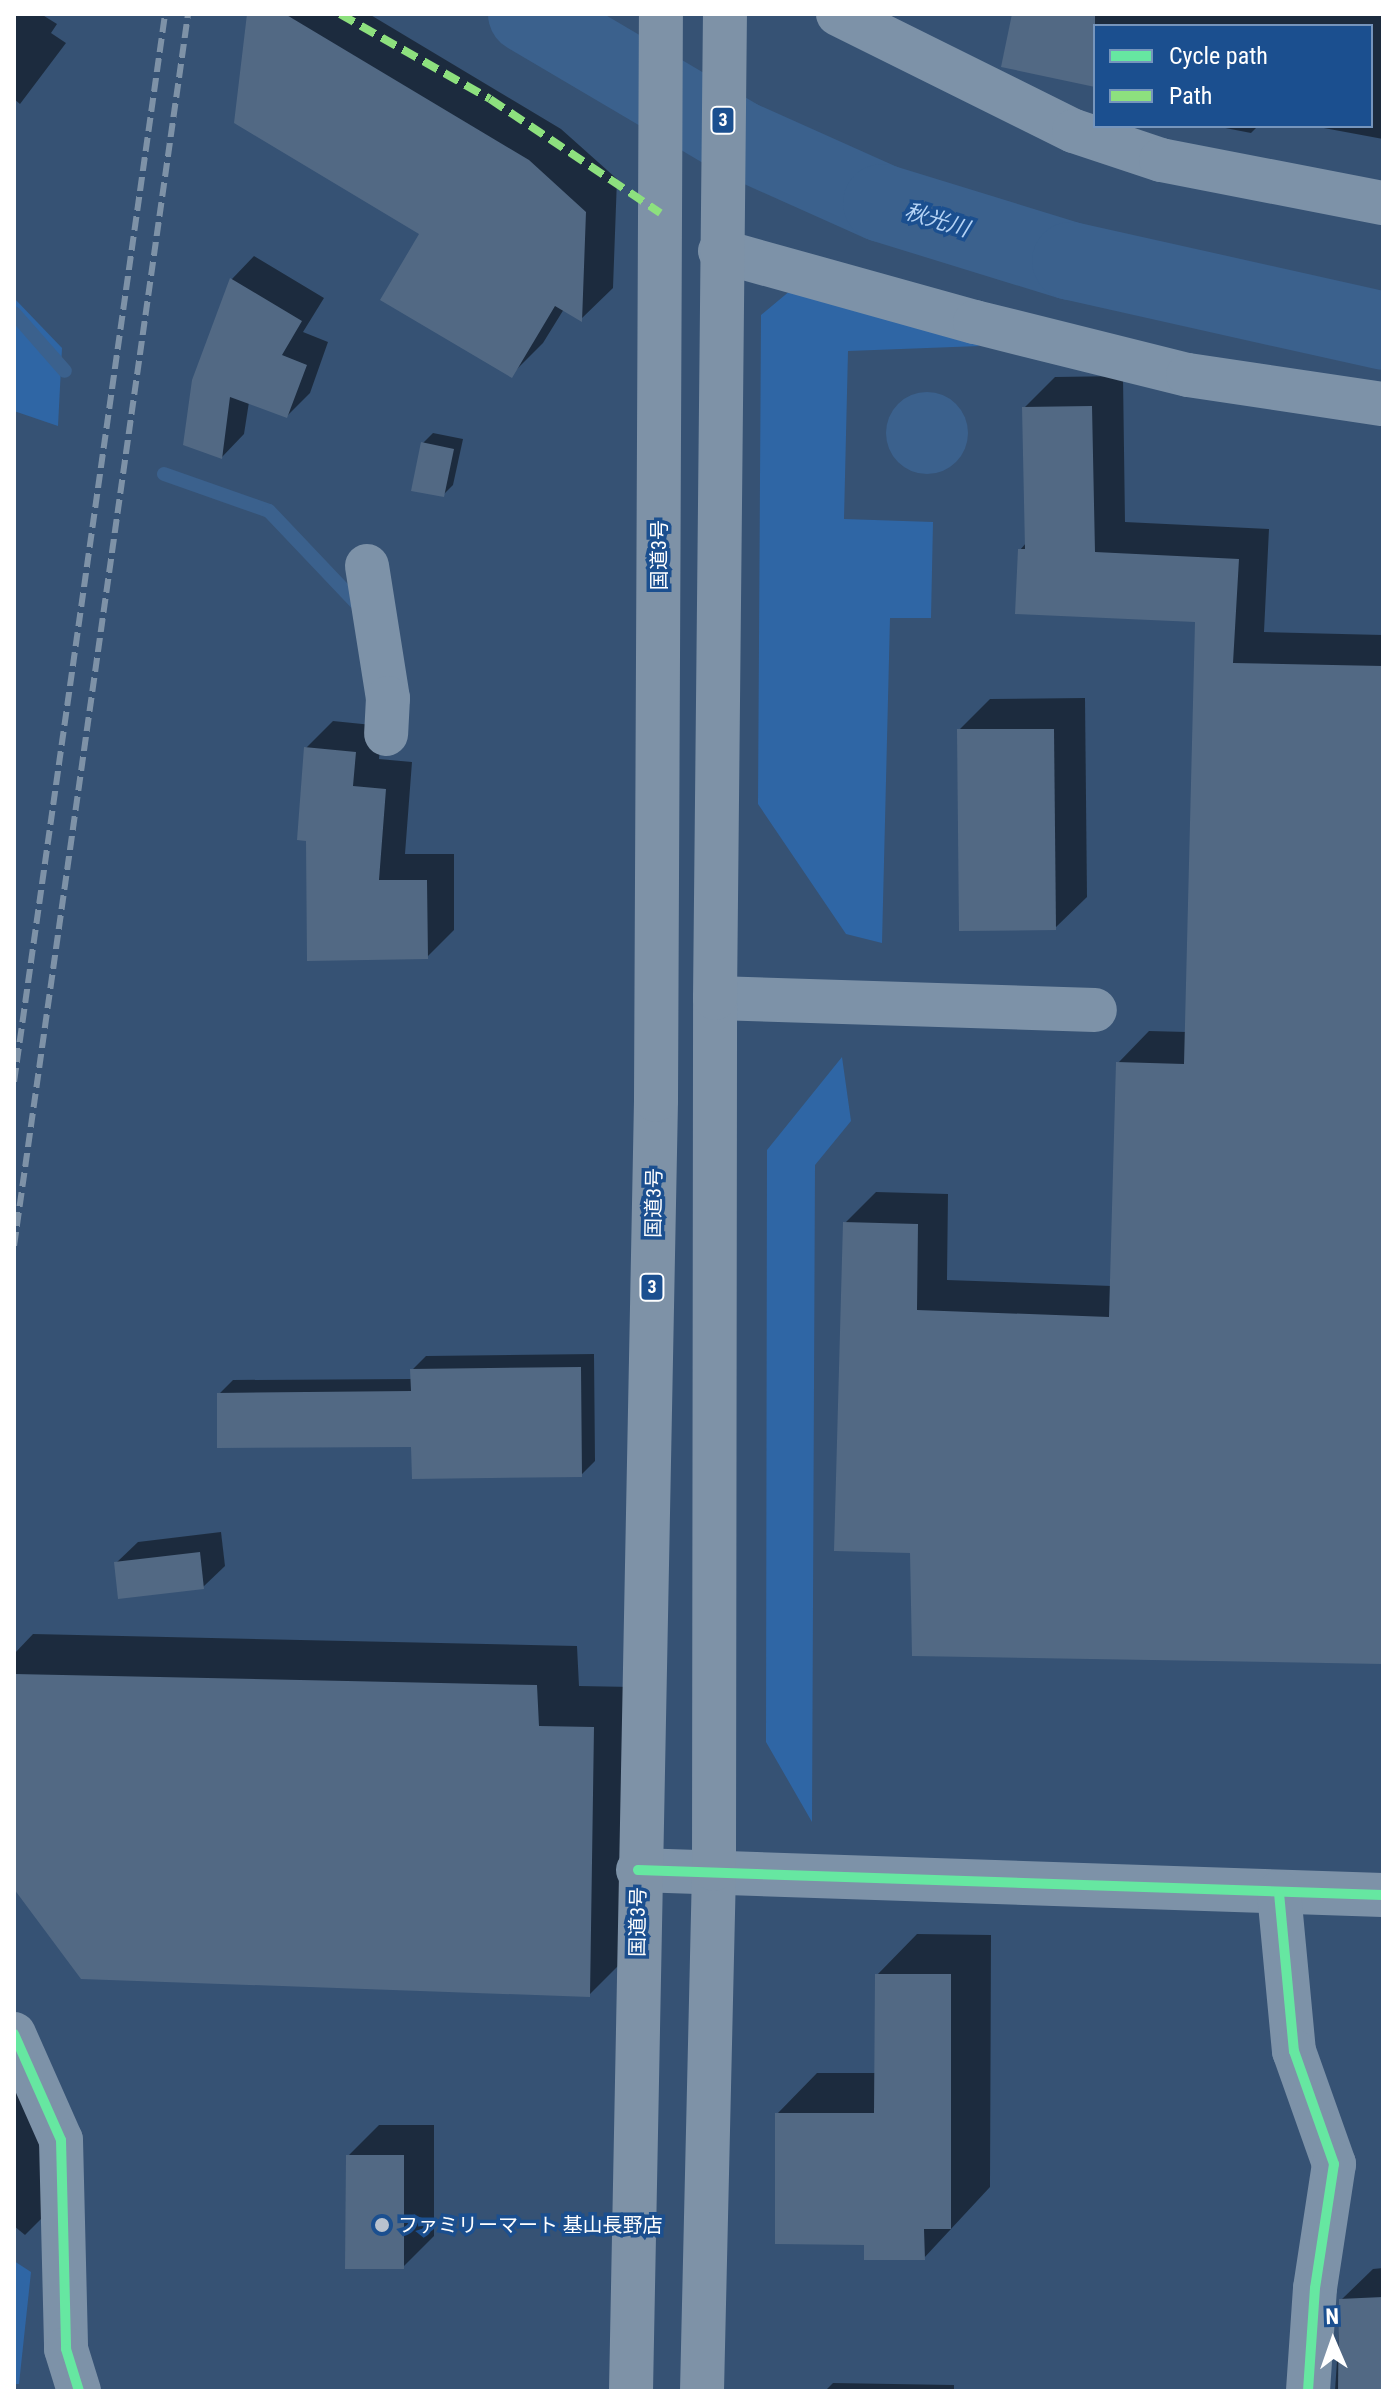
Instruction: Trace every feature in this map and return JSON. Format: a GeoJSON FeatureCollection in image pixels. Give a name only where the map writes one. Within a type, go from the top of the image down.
{"type":"FeatureCollection","features":[{"type":"Feature","properties":{"kind":"highway","name":"国道3号"},"geometry":{"type":"LineString","coordinates":[[631,2391],[638,1870],[657,1085],[661,14]]}},
{"type":"Feature","properties":{"kind":"highway","name":"3"},"geometry":{"type":"LineString","coordinates":[[702,2391],[714,1869],[715,998],[720,238],[725,14]]}},
{"type":"Feature","properties":{"kind":"street"},"geometry":{"type":"LineString","coordinates":[[838,14],[1074,131],[1161,160],[1383,203]]}},
{"type":"Feature","properties":{"kind":"street"},"geometry":{"type":"LineString","coordinates":[[720,238],[975,322],[1188,375],[1383,404]]}},
{"type":"Feature","properties":{"kind":"street"},"geometry":{"type":"LineString","coordinates":[[367,566],[388,698],[386,734]]}},
{"type":"Feature","properties":{"kind":"street"},"geometry":{"type":"LineString","coordinates":[[715,998],[1095,1010]]}},
{"type":"Feature","properties":{"kind":"street"},"geometry":{"type":"LineString","coordinates":[[638,1870],[714,1869],[1383,1895]]}},
{"type":"Feature","properties":{"kind":"street"},"geometry":{"type":"LineString","coordinates":[[1279,1893],[1294,2051],[1334,2164],[1315,2288],[1308,2391]]}},
{"type":"Feature","properties":{"kind":"street"},"geometry":{"type":"LineString","coordinates":[[14,2034],[61,2140],[66,2349],[79,2391]]}},
{"type":"Feature","properties":{"kind":"shaded area"},"geometry":{"type":"Polygon","coordinates":[[[791,290],[980,346],[848,351],[844,519],[933,522],[931,618],[890,618],[882,943],[846,934],[758,804],[761,315],[791,290]]]}},
{"type":"Feature","properties":{"kind":"shaded area"},"geometry":{"type":"Polygon","coordinates":[[[14,298],[62,348],[58,426],[14,411],[14,298]]]}},
{"type":"Feature","properties":{"kind":"shaded area"},"geometry":{"type":"Polygon","coordinates":[[[927,392],[943,395],[956,404],[965,417],[968,433],[965,449],[956,462],[943,471],[927,474],[911,471],[898,462],[889,449],[886,433],[889,417],[898,404],[911,395],[927,392]]]}},
{"type":"Feature","properties":{"kind":"shaded area"},"geometry":{"type":"Polygon","coordinates":[[[842,1057],[851,1121],[815,1165],[812,1822],[766,1742],[767,1150],[842,1057]]]}},
{"type":"Feature","properties":{"kind":"shaded area"},"geometry":{"type":"Polygon","coordinates":[[[14,2261],[31,2272],[19,2384],[14,2384],[14,2261]]]}},
{"type":"Feature","properties":{"kind":"building"},"geometry":{"type":"Polygon","coordinates":[[[247,14],[285,14],[529,160],[586,212],[582,322],[555,306],[512,378],[380,300],[419,234],[234,123],[247,14]]]}},
{"type":"Feature","properties":{"kind":"building"},"geometry":{"type":"Polygon","coordinates":[[[1012,14],[1095,14],[1093,87],[1001,67],[1012,14]]]}},
{"type":"Feature","properties":{"kind":"building"},"geometry":{"type":"Polygon","coordinates":[[[230,278],[302,321],[282,355],[307,365],[287,418],[230,397],[222,459],[183,445],[192,380],[230,278]]]}},
{"type":"Feature","properties":{"kind":"building"},"geometry":{"type":"Polygon","coordinates":[[[1092,406],[1095,552],[1239,559],[1233,663],[1383,666],[1383,1664],[912,1656],[910,1553],[834,1551],[843,1222],[918,1224],[917,1310],[1109,1317],[1116,1062],[1184,1064],[1195,622],[1015,614],[1018,549],[1025,549],[1022,407],[1092,406]]]}},
{"type":"Feature","properties":{"kind":"building"},"geometry":{"type":"Polygon","coordinates":[[[421,442],[454,449],[444,497],[411,491],[421,442]]]}},
{"type":"Feature","properties":{"kind":"building"},"geometry":{"type":"Polygon","coordinates":[[[957,729],[1054,729],[1056,930],[959,931],[957,729]]]}},
{"type":"Feature","properties":{"kind":"building"},"geometry":{"type":"Polygon","coordinates":[[[304,747],[356,752],[353,786],[386,789],[379,880],[427,880],[428,959],[307,961],[306,841],[297,840],[304,747]]]}},
{"type":"Feature","properties":{"kind":"building"},"geometry":{"type":"Polygon","coordinates":[[[581,1367],[582,1477],[412,1479],[411,1447],[217,1448],[217,1393],[411,1391],[410,1369],[581,1367]]]}},
{"type":"Feature","properties":{"kind":"building"},"geometry":{"type":"Polygon","coordinates":[[[200,1552],[204,1589],[118,1599],[114,1562],[200,1552]]]}},
{"type":"Feature","properties":{"kind":"building"},"geometry":{"type":"Polygon","coordinates":[[[14,1674],[537,1685],[539,1726],[594,1727],[590,1997],[81,1979],[14,1889],[14,1674]]]}},
{"type":"Feature","properties":{"kind":"building"},"geometry":{"type":"Polygon","coordinates":[[[875,1974],[951,1974],[951,2229],[924,2229],[925,2260],[864,2260],[864,2245],[775,2244],[775,2113],[874,2113],[875,1974]]]}},
{"type":"Feature","properties":{"kind":"building"},"geometry":{"type":"Polygon","coordinates":[[[346,2155],[404,2155],[404,2269],[345,2269],[346,2155]]]}},
{"type":"Feature","properties":{"kind":"building"},"geometry":{"type":"Polygon","coordinates":[[[1383,2297],[1383,2391],[1338,2391],[1339,2299],[1383,2297]]]}},
{"type":"Feature","properties":{"kind":"waterway","name":"秋光川"},"geometry":{"type":"LineString","coordinates":[[527,14],[739,139],[882,203],[1071,261],[1383,331]]}},
{"type":"Feature","properties":{"kind":"waterway"},"geometry":{"type":"LineString","coordinates":[[14,313],[65,371]]}},
{"type":"Feature","properties":{"kind":"waterway"},"geometry":{"type":"LineString","coordinates":[[164,474],[269,511],[359,606]]}},
{"type":"Feature","properties":{"kind":"railway"},"geometry":{"type":"LineString","coordinates":[[14,1082],[165,14]]}},
{"type":"Feature","properties":{"kind":"railway"},"geometry":{"type":"LineString","coordinates":[[14,1246],[188,14]]}},
{"type":"Feature","properties":{"kind":"marked path"},"geometry":{"type":"LineString","coordinates":[[340,14],[490,99],[660,213]]}},
{"type":"Feature","properties":{"kind":"cycle path"},"geometry":{"type":"LineString","coordinates":[[638,1870],[1383,1895]]}},
{"type":"Feature","properties":{"kind":"cycle path"},"geometry":{"type":"LineString","coordinates":[[1279,1893],[1294,2051],[1334,2164],[1315,2288],[1308,2391]]}},
{"type":"Feature","properties":{"kind":"cycle path"},"geometry":{"type":"LineString","coordinates":[[14,2034],[61,2140],[66,2349],[79,2391]]}},
{"type":"Feature","properties":{"kind":"place","name":"ファミリーマート 基山長野店"},"geometry":{"type":"Point","coordinates":[382,2225]}}]}
